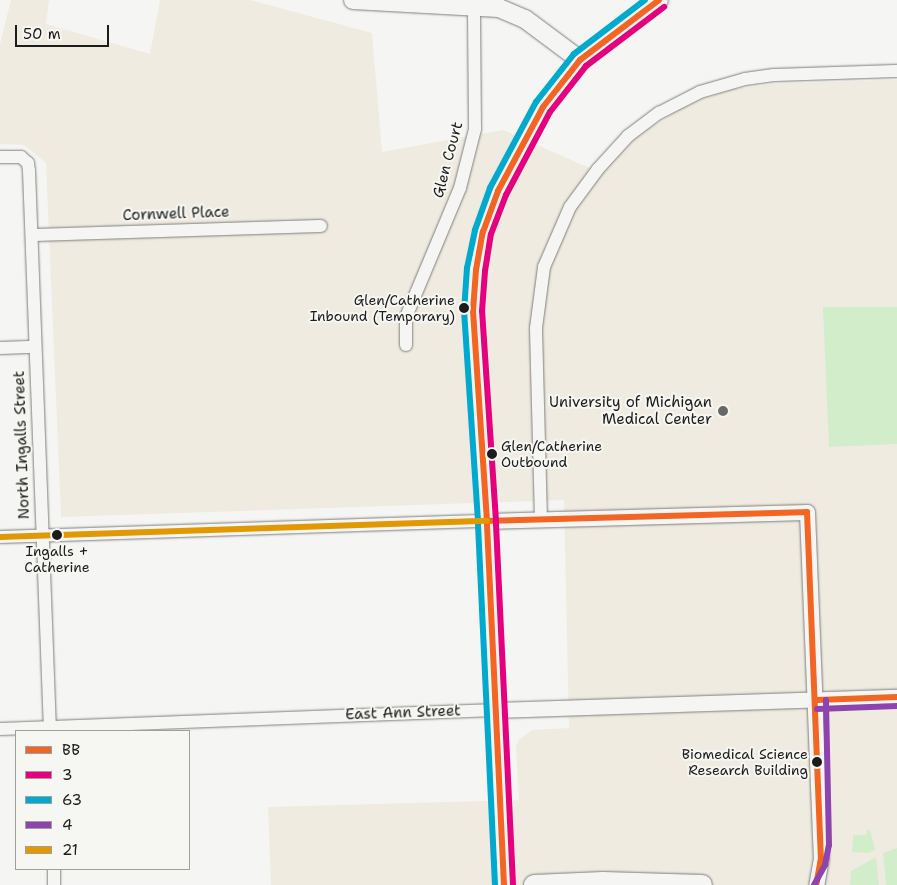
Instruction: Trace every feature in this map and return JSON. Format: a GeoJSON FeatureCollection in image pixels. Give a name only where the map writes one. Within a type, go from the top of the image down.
{"type":"FeatureCollection","features":[{"type":"Feature","properties":{"kind":"main road"},"geometry":{"type":"LineString","coordinates":[[353,0],[474,5],[499,8],[525,19],[580,60]]}},
{"type":"Feature","properties":{"kind":"main road"},"geometry":{"type":"LineString","coordinates":[[504,885],[488,521],[473,311],[476,270],[483,232],[498,191],[519,148],[543,107],[580,60],[659,0]]}},
{"type":"Feature","properties":{"kind":"main road"},"geometry":{"type":"LineString","coordinates":[[534,885],[603,882],[702,885]]}},
{"type":"Feature","properties":{"kind":"street","name":"Glen Court"},"geometry":{"type":"LineString","coordinates":[[406,345],[406,317],[460,188],[475,129],[474,5]]}},
{"type":"Feature","properties":{"kind":"street"},"geometry":{"type":"LineString","coordinates":[[541,520],[536,328],[544,267],[570,208],[598,168],[628,136],[659,113],[700,92],[745,79],[774,75],[897,71]]}},
{"type":"Feature","properties":{"kind":"street","name":"North Ingalls Street"},"geometry":{"type":"LineString","coordinates":[[0,157],[25,159],[30,171],[50,730]]}},
{"type":"Feature","properties":{"kind":"street","name":"Cornwell Place"},"geometry":{"type":"LineString","coordinates":[[33,235],[321,226]]}},
{"type":"Feature","properties":{"kind":"street"},"geometry":{"type":"LineString","coordinates":[[0,348],[35,347]]}},
{"type":"Feature","properties":{"kind":"street"},"geometry":{"type":"LineString","coordinates":[[0,537],[807,512],[817,700],[820,873],[816,885]]}},
{"type":"Feature","properties":{"kind":"street","name":"East Ann Street"},"geometry":{"type":"LineString","coordinates":[[0,729],[50,730],[414,713],[897,697]]}},
{"type":"Feature","properties":{"kind":"street"},"geometry":{"type":"LineString","coordinates":[[804,885],[817,862],[820,844]]}},
{"type":"Feature","properties":{"kind":"street"},"geometry":{"type":"LineString","coordinates":[[54,870],[54,885]]}},
{"type":"Feature","properties":{"kind":"shaded area"},"geometry":{"type":"Polygon","coordinates":[[[11,0],[49,0],[46,24],[150,54],[160,0],[250,0],[372,33],[382,152],[503,130],[601,173],[637,137],[685,105],[729,90],[773,84],[897,80],[897,885],[271,885],[268,807],[519,800],[516,746],[519,740],[532,730],[569,728],[564,500],[61,517],[46,163],[24,145],[0,144],[0,44],[11,0]]]}},
{"type":"Feature","properties":{"kind":"green space"},"geometry":{"type":"Polygon","coordinates":[[[823,307],[897,307],[897,444],[829,447],[823,307]]]}},
{"type":"Feature","properties":{"kind":"green space"},"geometry":{"type":"Polygon","coordinates":[[[867,830],[870,830],[875,850],[869,853],[852,852],[853,835],[866,835],[867,830]]]}},
{"type":"Feature","properties":{"kind":"green space"},"geometry":{"type":"Polygon","coordinates":[[[897,848],[897,885],[886,885],[883,853],[897,848]]]}},
{"type":"Feature","properties":{"kind":"green space"},"geometry":{"type":"Polygon","coordinates":[[[876,857],[879,885],[850,885],[851,871],[876,857]]]}},
{"type":"Feature","properties":{"kind":"transit line","name":"63"},"geometry":{"type":"LineString","coordinates":[[495,885],[478,521],[464,312],[467,268],[475,230],[490,188],[536,102],[574,54],[645,0]]}},
{"type":"Feature","properties":{"kind":"transit line","name":"BB"},"geometry":{"type":"LineString","coordinates":[[504,885],[487,521],[473,311],[476,270],[483,232],[498,191],[543,107],[580,60],[659,0]]}},
{"type":"Feature","properties":{"kind":"transit line","name":"3"},"geometry":{"type":"LineString","coordinates":[[513,885],[496,521],[482,311],[485,271],[491,234],[506,195],[550,112],[586,66],[664,7]]}},
{"type":"Feature","properties":{"kind":"transit line","name":"BB"},"geometry":{"type":"LineString","coordinates":[[487,521],[807,512],[821,858],[816,885]]}},
{"type":"Feature","properties":{"kind":"transit line","name":"21"},"geometry":{"type":"LineString","coordinates":[[0,537],[487,521]]}},
{"type":"Feature","properties":{"kind":"transit line","name":"BB"},"geometry":{"type":"LineString","coordinates":[[817,700],[897,697]]}},
{"type":"Feature","properties":{"kind":"transit line","name":"4"},"geometry":{"type":"LineString","coordinates":[[814,885],[825,865],[829,845],[826,700]]}},
{"type":"Feature","properties":{"kind":"transit line","name":"4"},"geometry":{"type":"LineString","coordinates":[[817,709],[897,706]]}},
{"type":"Feature","properties":{"kind":"place","name":"Glen/Catherine Inbound (Temporary)"},"geometry":{"type":"Point","coordinates":[464,308]}},
{"type":"Feature","properties":{"kind":"place","name":"University of Michigan Medical Center"},"geometry":{"type":"Point","coordinates":[723,411]}},
{"type":"Feature","properties":{"kind":"place","name":"Glen/Catherine Outbound"},"geometry":{"type":"Point","coordinates":[492,454]}},
{"type":"Feature","properties":{"kind":"place","name":"Ingalls + Catherine"},"geometry":{"type":"Point","coordinates":[57,535]}},
{"type":"Feature","properties":{"kind":"place","name":"Biomedical Science Research Building"},"geometry":{"type":"Point","coordinates":[817,762]}}]}
